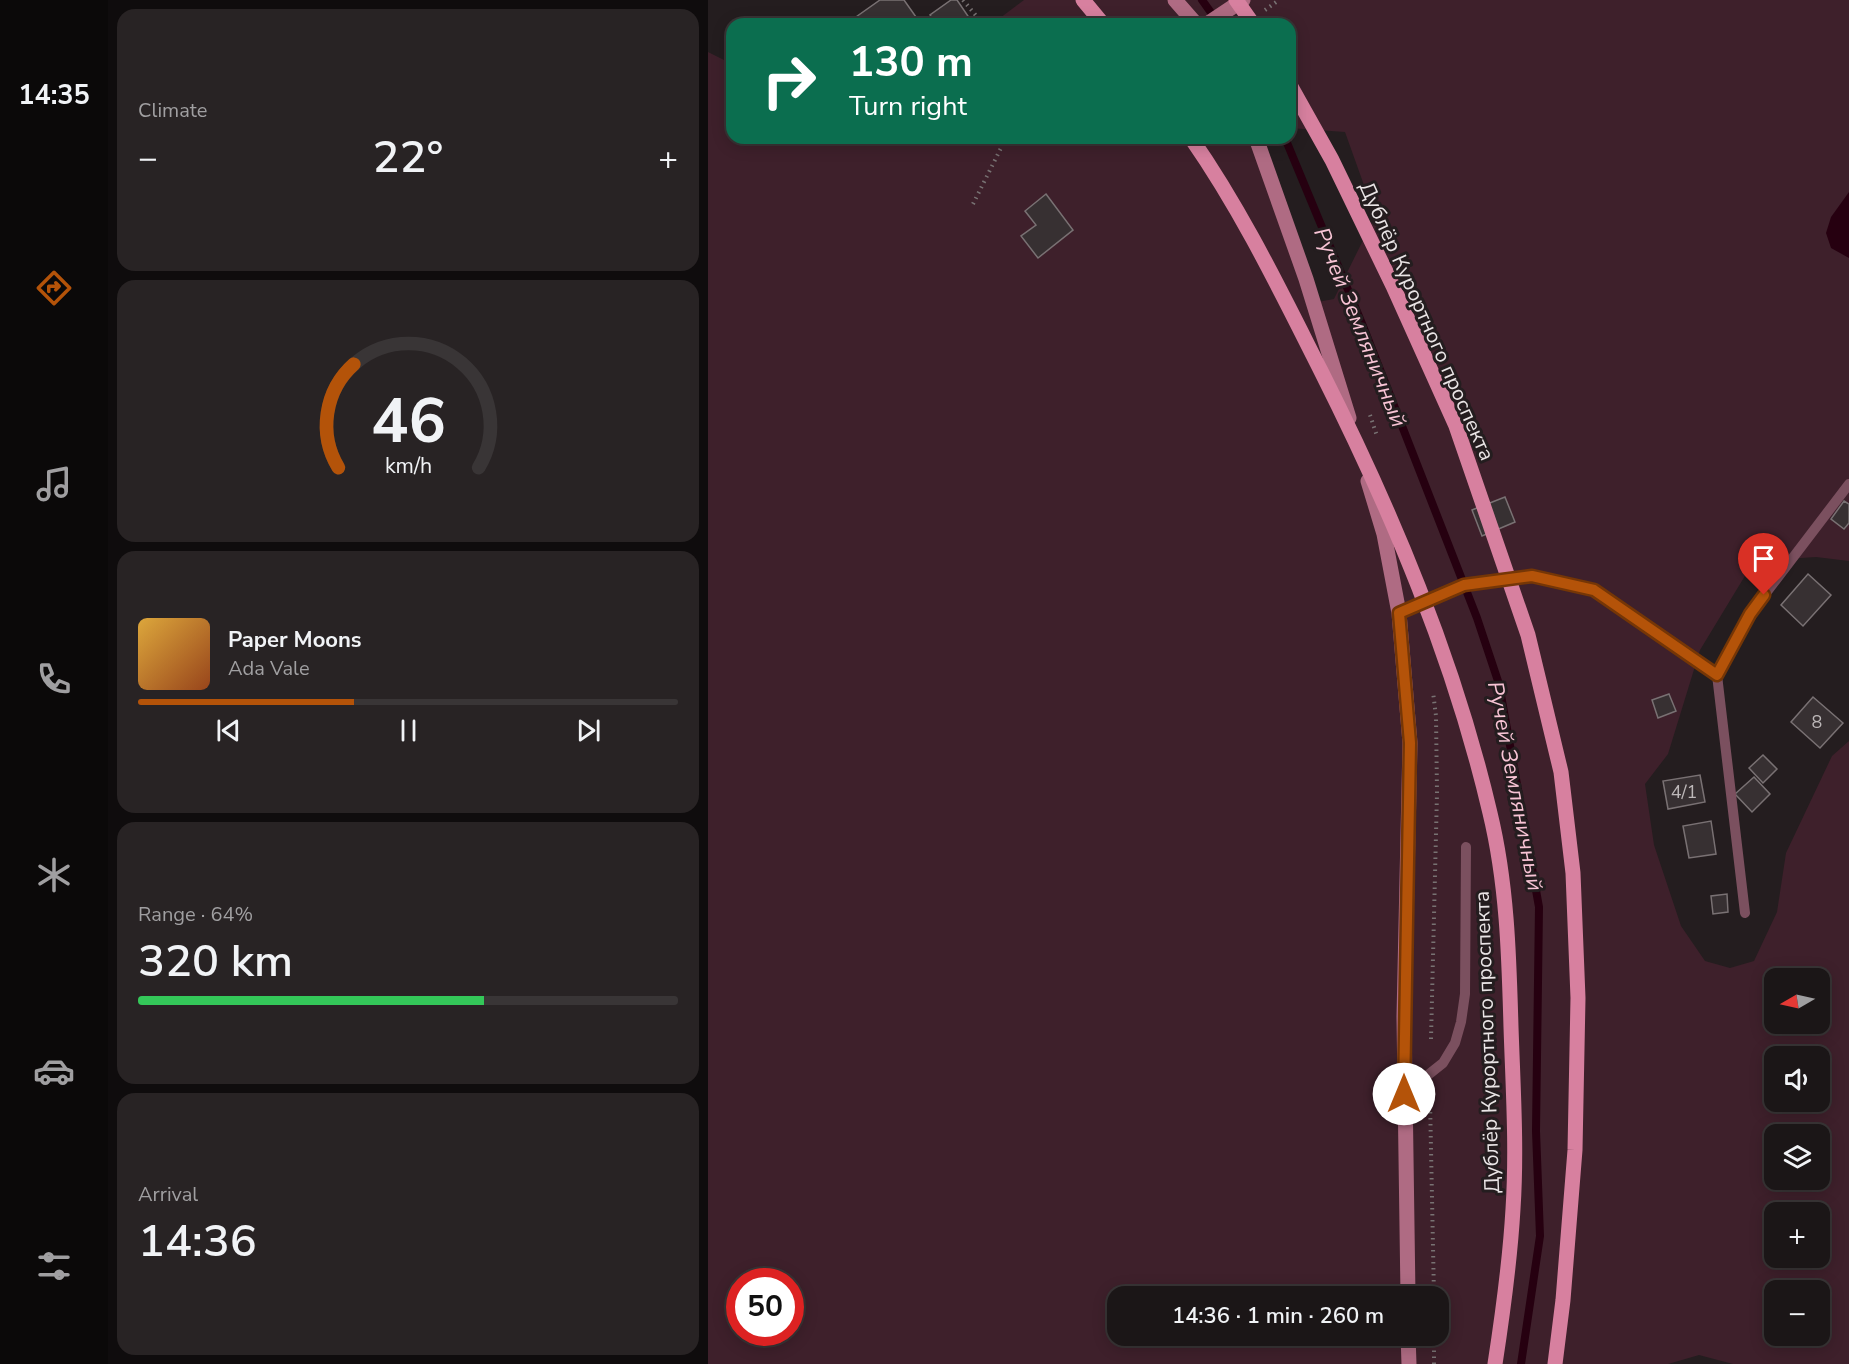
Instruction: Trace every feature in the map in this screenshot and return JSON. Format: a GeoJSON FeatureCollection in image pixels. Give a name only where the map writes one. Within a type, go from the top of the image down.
{"type":"FeatureCollection","features":[{"type":"Feature","properties":{"kind":"main road"},"geometry":{"type":"LineString","coordinates":[[1083,0],[1098,18]]}},
{"type":"Feature","properties":{"kind":"main road"},"geometry":{"type":"LineString","coordinates":[[1175,0],[1191,18]]}},
{"type":"Feature","properties":{"kind":"main road"},"geometry":{"type":"LineString","coordinates":[[1236,0],[1249,18]]}},
{"type":"Feature","properties":{"kind":"main road"},"geometry":{"type":"LineString","coordinates":[[1217,18],[1243,0]]}},
{"type":"Feature","properties":{"kind":"main road","name":"Дублёр Курортного проспекта"},"geometry":{"type":"LineString","coordinates":[[1296,96],[1332,160],[1456,426],[1528,634],[1561,772],[1573,873],[1578,998],[1575,1150],[1563,1300],[1555,1364]]}},
{"type":"Feature","properties":{"kind":"main road","name":"Дублёр Курортного проспекта"},"geometry":{"type":"LineString","coordinates":[[1195,144],[1257,248],[1363,455],[1434,628],[1468,729],[1491,816],[1504,894],[1514,1098],[1513,1205],[1507,1292],[1495,1364]]}},
{"type":"Feature","properties":{"kind":"main road"},"geometry":{"type":"LineString","coordinates":[[1258,144],[1306,279],[1360,452],[1384,534],[1399,613],[1410,743],[1404,1094],[1408,1286]]}},
{"type":"Feature","properties":{"kind":"main road"},"geometry":{"type":"LineString","coordinates":[[1408,1346],[1409,1364]]}},
{"type":"Feature","properties":{"kind":"lane"},"geometry":{"type":"LineString","coordinates":[[1745,913],[1717,675],[1750,614],[1849,484]]}},
{"type":"Feature","properties":{"kind":"lane"},"geometry":{"type":"LineString","coordinates":[[1399,613],[1464,585],[1532,576],[1594,590],[1717,675]]}},
{"type":"Feature","properties":{"kind":"lane"},"geometry":{"type":"LineString","coordinates":[[1404,1094],[1443,1063],[1455,1043],[1461,1022],[1465,994],[1466,847]]}},
{"type":"Feature","properties":{"kind":"path"},"geometry":{"type":"LineString","coordinates":[[963,0],[978,18]]}},
{"type":"Feature","properties":{"kind":"path"},"geometry":{"type":"LineString","coordinates":[[973,204],[1002,144]]}},
{"type":"Feature","properties":{"kind":"path"},"geometry":{"type":"LineString","coordinates":[[1430,1100],[1434,1286]]}},
{"type":"Feature","properties":{"kind":"path"},"geometry":{"type":"LineString","coordinates":[[1434,1346],[1434,1364]]}},
{"type":"Feature","properties":{"kind":"shaded area"},"geometry":{"type":"Polygon","coordinates":[[[1024,0],[1849,0],[1849,561],[1816,557],[1754,561],[1700,650],[1668,754],[1645,784],[1654,845],[1681,926],[1705,961],[1730,968],[1754,961],[1777,912],[1786,853],[1832,756],[1849,741],[1849,1364],[1733,1364],[1699,1355],[1668,1364],[708,1364],[708,52],[726,61],[726,144],[1266,144],[1312,303],[1334,299],[1375,216],[1345,132],[1296,128],[1296,18],[1000,18],[1024,0]]]}},
{"type":"Feature","properties":{"kind":"shaded area"},"geometry":{"type":"Polygon","coordinates":[[[1849,192],[1849,258],[1831,248],[1826,233],[1831,217],[1849,192]]]}},
{"type":"Feature","properties":{"kind":"building"},"geometry":{"type":"Polygon","coordinates":[[[880,0],[904,0],[917,18],[854,18],[880,0]]]}},
{"type":"Feature","properties":{"kind":"building"},"geometry":{"type":"Polygon","coordinates":[[[951,0],[957,0],[969,18],[932,18],[930,15],[951,0]]]}},
{"type":"Feature","properties":{"kind":"building"},"geometry":{"type":"Polygon","coordinates":[[[1046,194],[1073,230],[1038,258],[1021,236],[1036,225],[1025,211],[1046,194]]]}},
{"type":"Feature","properties":{"kind":"building"},"geometry":{"type":"Polygon","coordinates":[[[1505,497],[1515,522],[1482,536],[1472,510],[1505,497]]]}},
{"type":"Feature","properties":{"kind":"building"},"geometry":{"type":"Polygon","coordinates":[[[1844,501],[1849,504],[1849,523],[1844,529],[1831,519],[1844,501]]]}},
{"type":"Feature","properties":{"kind":"building"},"geometry":{"type":"Polygon","coordinates":[[[1808,574],[1831,595],[1803,626],[1781,605],[1808,574]]]}},
{"type":"Feature","properties":{"kind":"building"},"geometry":{"type":"Polygon","coordinates":[[[1669,694],[1676,711],[1658,718],[1652,700],[1669,694]]]}},
{"type":"Feature","properties":{"kind":"building"},"geometry":{"type":"Polygon","coordinates":[[[1813,697],[1843,723],[1820,748],[1791,722],[1813,697]]]}},
{"type":"Feature","properties":{"kind":"building"},"geometry":{"type":"Polygon","coordinates":[[[1763,755],[1777,769],[1763,783],[1749,768],[1763,755]]]}},
{"type":"Feature","properties":{"kind":"building"},"geometry":{"type":"Polygon","coordinates":[[[1700,775],[1705,802],[1668,809],[1663,781],[1700,775]]]}},
{"type":"Feature","properties":{"kind":"building"},"geometry":{"type":"Polygon","coordinates":[[[1754,777],[1770,794],[1752,812],[1735,794],[1754,777]]]}},
{"type":"Feature","properties":{"kind":"building"},"geometry":{"type":"Polygon","coordinates":[[[1711,821],[1716,854],[1689,858],[1683,826],[1711,821]]]}},
{"type":"Feature","properties":{"kind":"building"},"geometry":{"type":"Polygon","coordinates":[[[1727,894],[1728,912],[1713,914],[1711,896],[1727,894]]]}},
{"type":"Feature","properties":{"kind":"waterway","name":"Ручей Земляничный"},"geometry":{"type":"LineString","coordinates":[[1202,0],[1215,18]]}},
{"type":"Feature","properties":{"kind":"waterway","name":"Ручей Земляничный"},"geometry":{"type":"LineString","coordinates":[[1287,144],[1363,326],[1477,618],[1499,684],[1539,907],[1536,1131],[1540,1236],[1521,1364]]}},
{"type":"Feature","properties":{"kind":"route"},"geometry":{"type":"LineString","coordinates":[[1404,1094],[1410,743],[1399,613],[1464,585],[1532,576],[1594,590],[1717,675],[1750,614],[1764,595]]}}]}
